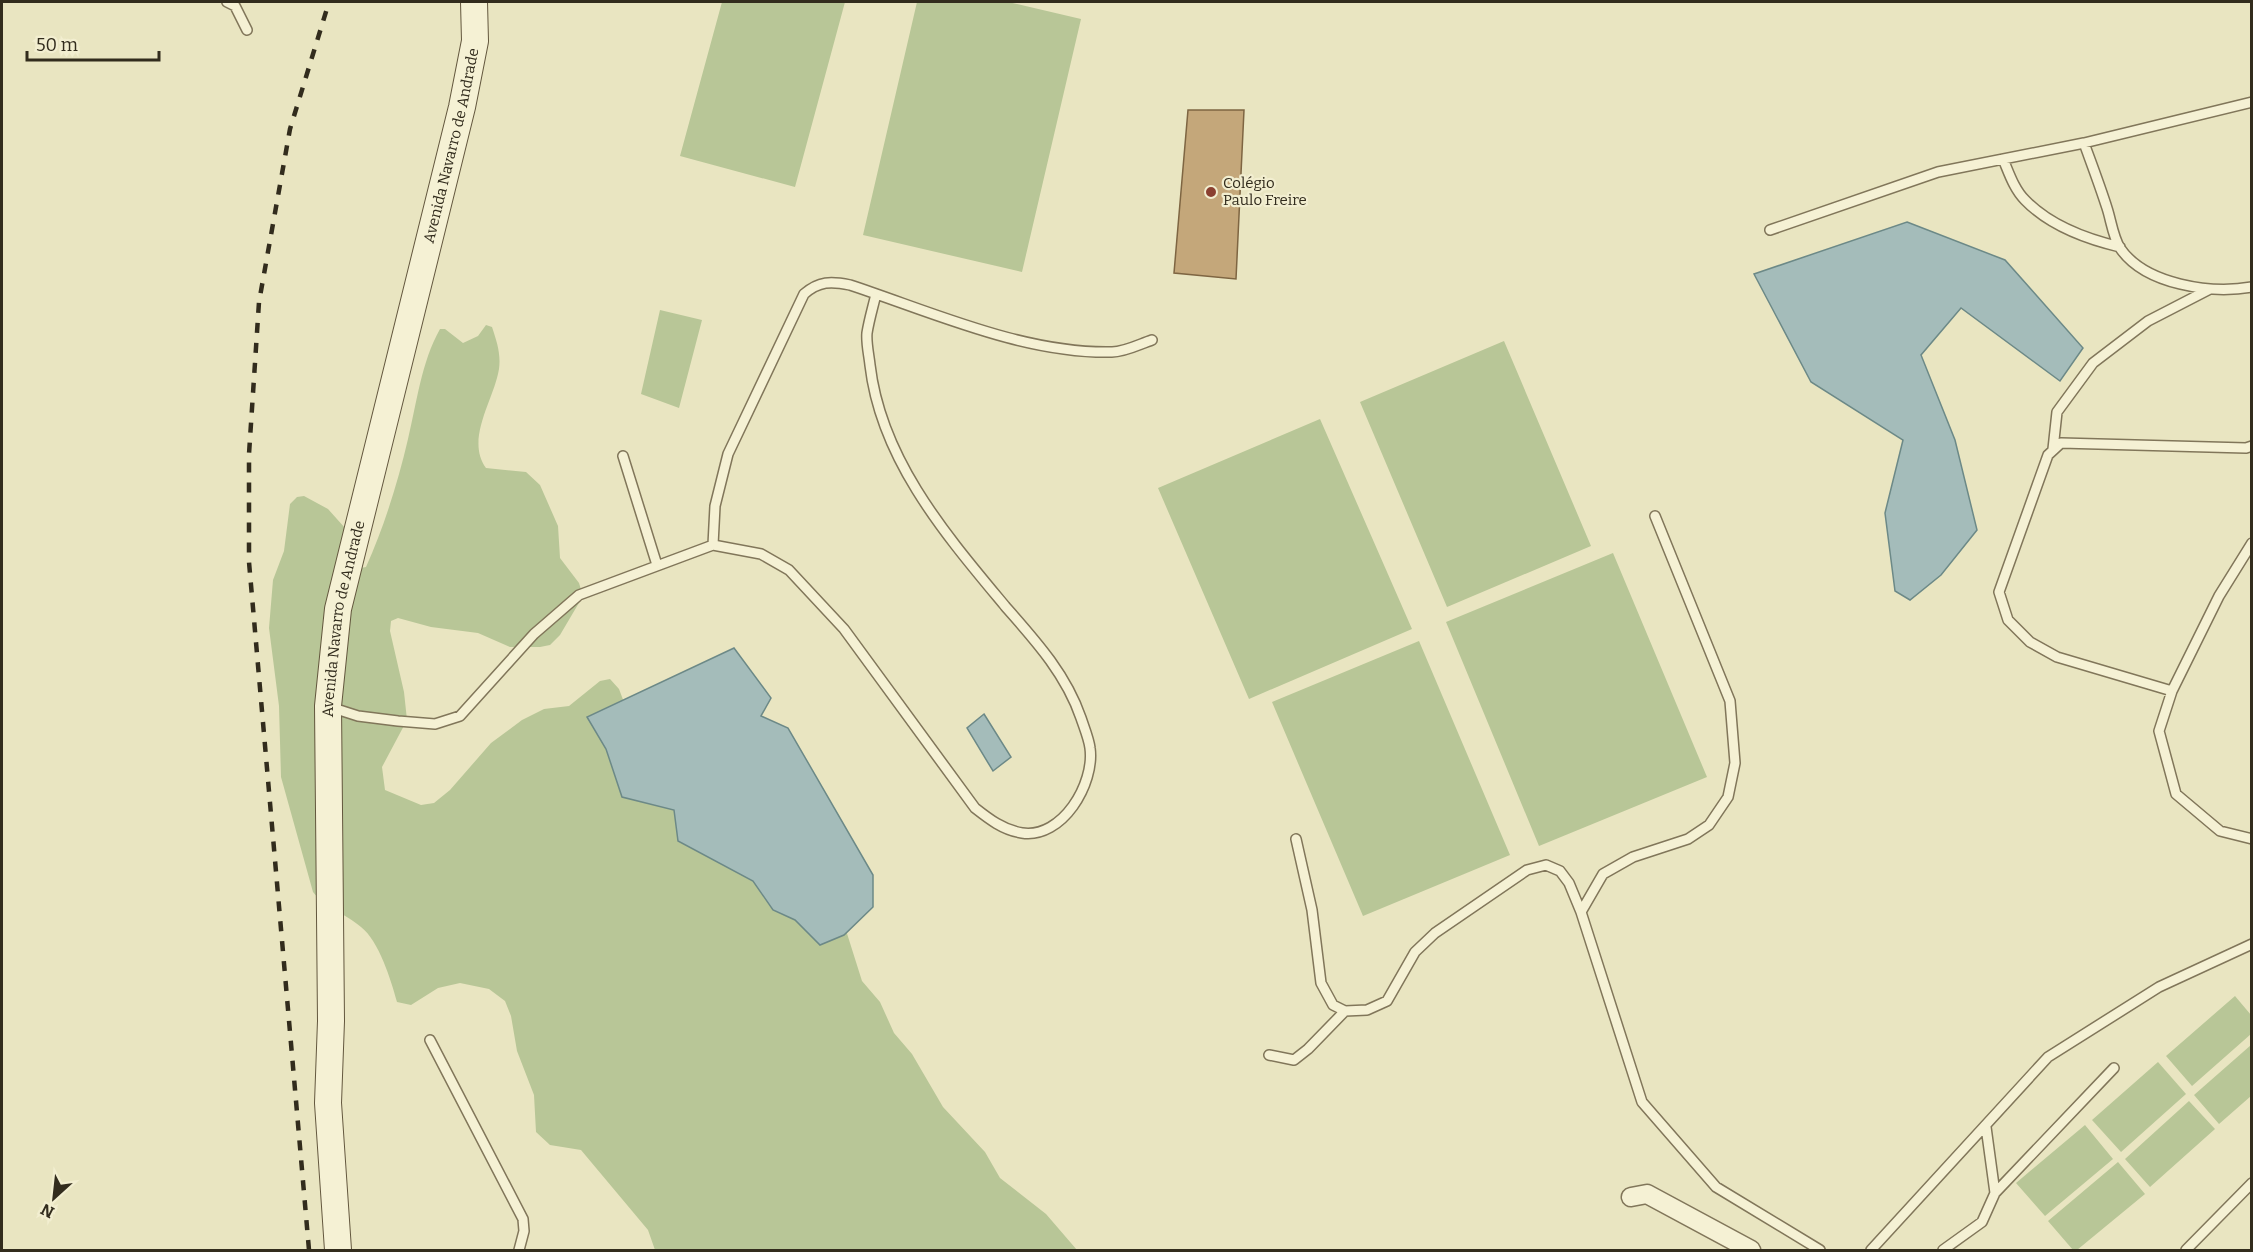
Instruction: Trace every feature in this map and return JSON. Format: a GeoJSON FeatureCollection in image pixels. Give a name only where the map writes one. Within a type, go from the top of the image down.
{"type":"FeatureCollection","features":[{"type":"Feature","properties":{"kind":"street","name":"Avenida Navarro de Andrade"},"geometry":{"type":"LineString","coordinates":[[338,1251],[328,1103],[331,1021],[328,706],[338,609],[462,106],[475,41],[474,2]]}},
{"type":"Feature","properties":{"kind":"street"},"geometry":{"type":"LineString","coordinates":[[1630,1197],[1647,1194],[1751,1251]]}},
{"type":"Feature","properties":{"kind":"lane"},"geometry":{"type":"LineString","coordinates":[[227,2],[235,6],[247,30]]}},
{"type":"Feature","properties":{"kind":"lane"},"geometry":{"type":"LineString","coordinates":[[1770,230],[1938,172],[2084,143],[2252,102]]}},
{"type":"Feature","properties":{"kind":"lane"},"geometry":{"type":"LineString","coordinates":[[2084,143],[2120,247],[2140,268],[2168,279],[2210,289],[2232,290],[2252,287]]}},
{"type":"Feature","properties":{"kind":"lane"},"geometry":{"type":"LineString","coordinates":[[2003,159],[2011,180],[2024,199],[2041,214],[2078,233],[2120,247]]}},
{"type":"Feature","properties":{"kind":"lane"},"geometry":{"type":"LineString","coordinates":[[713,545],[715,506],[728,454],[804,294],[813,286],[830,281],[976,328],[1061,349],[1115,352],[1152,340]]}},
{"type":"Feature","properties":{"kind":"lane"},"geometry":{"type":"LineString","coordinates":[[2053,449],[2056,412],[2093,363],[2148,321],[2210,289]]}},
{"type":"Feature","properties":{"kind":"lane"},"geometry":{"type":"LineString","coordinates":[[328,706],[358,716],[435,724],[460,716],[534,634],[579,595],[713,545],[760,554],[789,570],[844,629],[975,808],[999,826],[1023,833],[1046,831],[1064,818],[1087,776],[1090,750],[1080,716],[1052,662],[952,542],[920,497],[889,439],[873,389],[866,335],[876,294]]}},
{"type":"Feature","properties":{"kind":"lane"},"geometry":{"type":"LineString","coordinates":[[2172,691],[2057,657],[2030,642],[2008,620],[1999,592],[2048,455],[2061,443],[2246,448],[2252,446]]}},
{"type":"Feature","properties":{"kind":"lane"},"geometry":{"type":"LineString","coordinates":[[623,456],[657,565]]}},
{"type":"Feature","properties":{"kind":"lane"},"geometry":{"type":"LineString","coordinates":[[1581,912],[1603,874],[1634,857],[1688,839],[1709,825],[1728,797],[1735,764],[1730,700],[1655,516]]}},
{"type":"Feature","properties":{"kind":"lane"},"geometry":{"type":"LineString","coordinates":[[2252,543],[2219,596],[2172,691],[2159,731],[2176,794],[2220,831],[2252,839]]}},
{"type":"Feature","properties":{"kind":"lane"},"geometry":{"type":"LineString","coordinates":[[1296,839],[1312,910],[1321,983],[1333,1005],[1345,1011],[1367,1010],[1387,1001],[1415,952],[1435,933],[1527,870],[1546,865],[1560,871],[1569,883],[1581,912],[1642,1102],[1716,1187],[1820,1251]]}},
{"type":"Feature","properties":{"kind":"lane"},"geometry":{"type":"LineString","coordinates":[[1871,1251],[2048,1057],[2159,987],[2252,944]]}},
{"type":"Feature","properties":{"kind":"lane"},"geometry":{"type":"LineString","coordinates":[[1269,1055],[1294,1060],[1345,1011]]}},
{"type":"Feature","properties":{"kind":"lane"},"geometry":{"type":"LineString","coordinates":[[430,1040],[523,1220],[524,1231],[519,1251]]}},
{"type":"Feature","properties":{"kind":"lane"},"geometry":{"type":"LineString","coordinates":[[1943,1251],[1982,1222],[1995,1193],[2114,1068]]}},
{"type":"Feature","properties":{"kind":"lane"},"geometry":{"type":"LineString","coordinates":[[1986,1127],[1995,1193]]}},
{"type":"Feature","properties":{"kind":"lane"},"geometry":{"type":"LineString","coordinates":[[2186,1251],[2252,1183]]}},
{"type":"Feature","properties":{"kind":"green space"},"geometry":{"type":"Polygon","coordinates":[[[722,2],[845,2],[795,187],[680,156],[722,2]]]}},
{"type":"Feature","properties":{"kind":"green space"},"geometry":{"type":"Polygon","coordinates":[[[917,2],[1008,2],[1081,19],[1022,272],[863,235],[917,2]]]}},
{"type":"Feature","properties":{"kind":"green space"},"geometry":{"type":"Polygon","coordinates":[[[660,310],[702,320],[679,408],[641,394],[660,310]]]}},
{"type":"Feature","properties":{"kind":"green space"},"geometry":{"type":"Polygon","coordinates":[[[486,325],[492,327],[498,348],[499,369],[480,432],[478,445],[480,457],[486,468],[526,472],[540,485],[558,526],[560,558],[579,583],[583,596],[560,635],[550,645],[540,647],[510,647],[478,633],[431,627],[398,618],[391,621],[390,631],[404,692],[407,720],[382,767],[385,790],[421,805],[434,803],[450,790],[491,743],[522,720],[544,709],[569,706],[600,681],[610,679],[619,689],[634,729],[844,924],[862,981],[880,1002],[894,1033],[912,1054],[943,1107],[985,1152],[1000,1178],[1046,1214],[1077,1250],[655,1250],[648,1230],[581,1150],[550,1145],[536,1132],[534,1095],[517,1051],[511,1016],[505,1001],[489,989],[460,983],[438,988],[411,1005],[397,1002],[384,962],[367,933],[355,922],[324,903],[313,892],[281,777],[279,706],[269,628],[273,580],[284,551],[290,504],[297,497],[304,496],[328,509],[345,528],[356,562],[361,568],[366,567],[395,488],[420,383],[428,355],[440,329],[445,329],[463,343],[478,336],[486,325]]]}},
{"type":"Feature","properties":{"kind":"green space"},"geometry":{"type":"Polygon","coordinates":[[[1504,341],[1591,546],[1447,607],[1360,402],[1504,341]]]}},
{"type":"Feature","properties":{"kind":"green space"},"geometry":{"type":"Polygon","coordinates":[[[1320,419],[1412,629],[1249,699],[1158,488],[1320,419]]]}},
{"type":"Feature","properties":{"kind":"green space"},"geometry":{"type":"Polygon","coordinates":[[[1613,553],[1707,777],[1539,846],[1446,622],[1613,553]]]}},
{"type":"Feature","properties":{"kind":"green space"},"geometry":{"type":"Polygon","coordinates":[[[1419,641],[1510,855],[1363,916],[1272,702],[1419,641]]]}},
{"type":"Feature","properties":{"kind":"green space"},"geometry":{"type":"Polygon","coordinates":[[[2235,996],[2251,1015],[2251,1034],[2192,1086],[2166,1056],[2235,996]]]}},
{"type":"Feature","properties":{"kind":"green space"},"geometry":{"type":"Polygon","coordinates":[[[2251,1045],[2251,1096],[2219,1124],[2194,1095],[2251,1045]]]}},
{"type":"Feature","properties":{"kind":"green space"},"geometry":{"type":"Polygon","coordinates":[[[2158,1062],[2186,1094],[2121,1152],[2092,1120],[2158,1062]]]}},
{"type":"Feature","properties":{"kind":"green space"},"geometry":{"type":"Polygon","coordinates":[[[2189,1101],[2215,1129],[2150,1187],[2125,1159],[2189,1101]]]}},
{"type":"Feature","properties":{"kind":"green space"},"geometry":{"type":"Polygon","coordinates":[[[2085,1125],[2113,1159],[2045,1216],[2016,1183],[2085,1125]]]}},
{"type":"Feature","properties":{"kind":"green space"},"geometry":{"type":"Polygon","coordinates":[[[2118,1162],[2145,1194],[2077,1250],[2073,1250],[2048,1221],[2118,1162]]]}},
{"type":"Feature","properties":{"kind":"water"},"geometry":{"type":"Polygon","coordinates":[[[1907,222],[2005,260],[2083,348],[2060,381],[1961,308],[1921,355],[1955,440],[1977,530],[1941,575],[1910,600],[1895,591],[1885,513],[1903,440],[1811,382],[1754,274],[1907,222]]]}},
{"type":"Feature","properties":{"kind":"water"},"geometry":{"type":"Polygon","coordinates":[[[734,648],[771,698],[761,716],[788,728],[873,875],[873,907],[844,935],[820,945],[795,920],[773,910],[753,881],[678,841],[674,810],[622,797],[606,749],[587,717],[734,648]]]}},
{"type":"Feature","properties":{"kind":"water"},"geometry":{"type":"Polygon","coordinates":[[[984,714],[1011,757],[993,771],[967,728],[984,714]]]}},
{"type":"Feature","properties":{"kind":"building","name":"Colégio Paulo Freire"},"geometry":{"type":"Polygon","coordinates":[[[1188,110],[1244,110],[1236,279],[1174,273],[1188,110]]]}},
{"type":"Feature","properties":{"kind":"railway"},"geometry":{"type":"LineString","coordinates":[[309,1250],[249,562],[249,454],[259,302],[290,129],[329,2]]}},
{"type":"Feature","properties":{"kind":"place","name":"Colégio Paulo Freire"},"geometry":{"type":"Point","coordinates":[1211,192]}}]}
